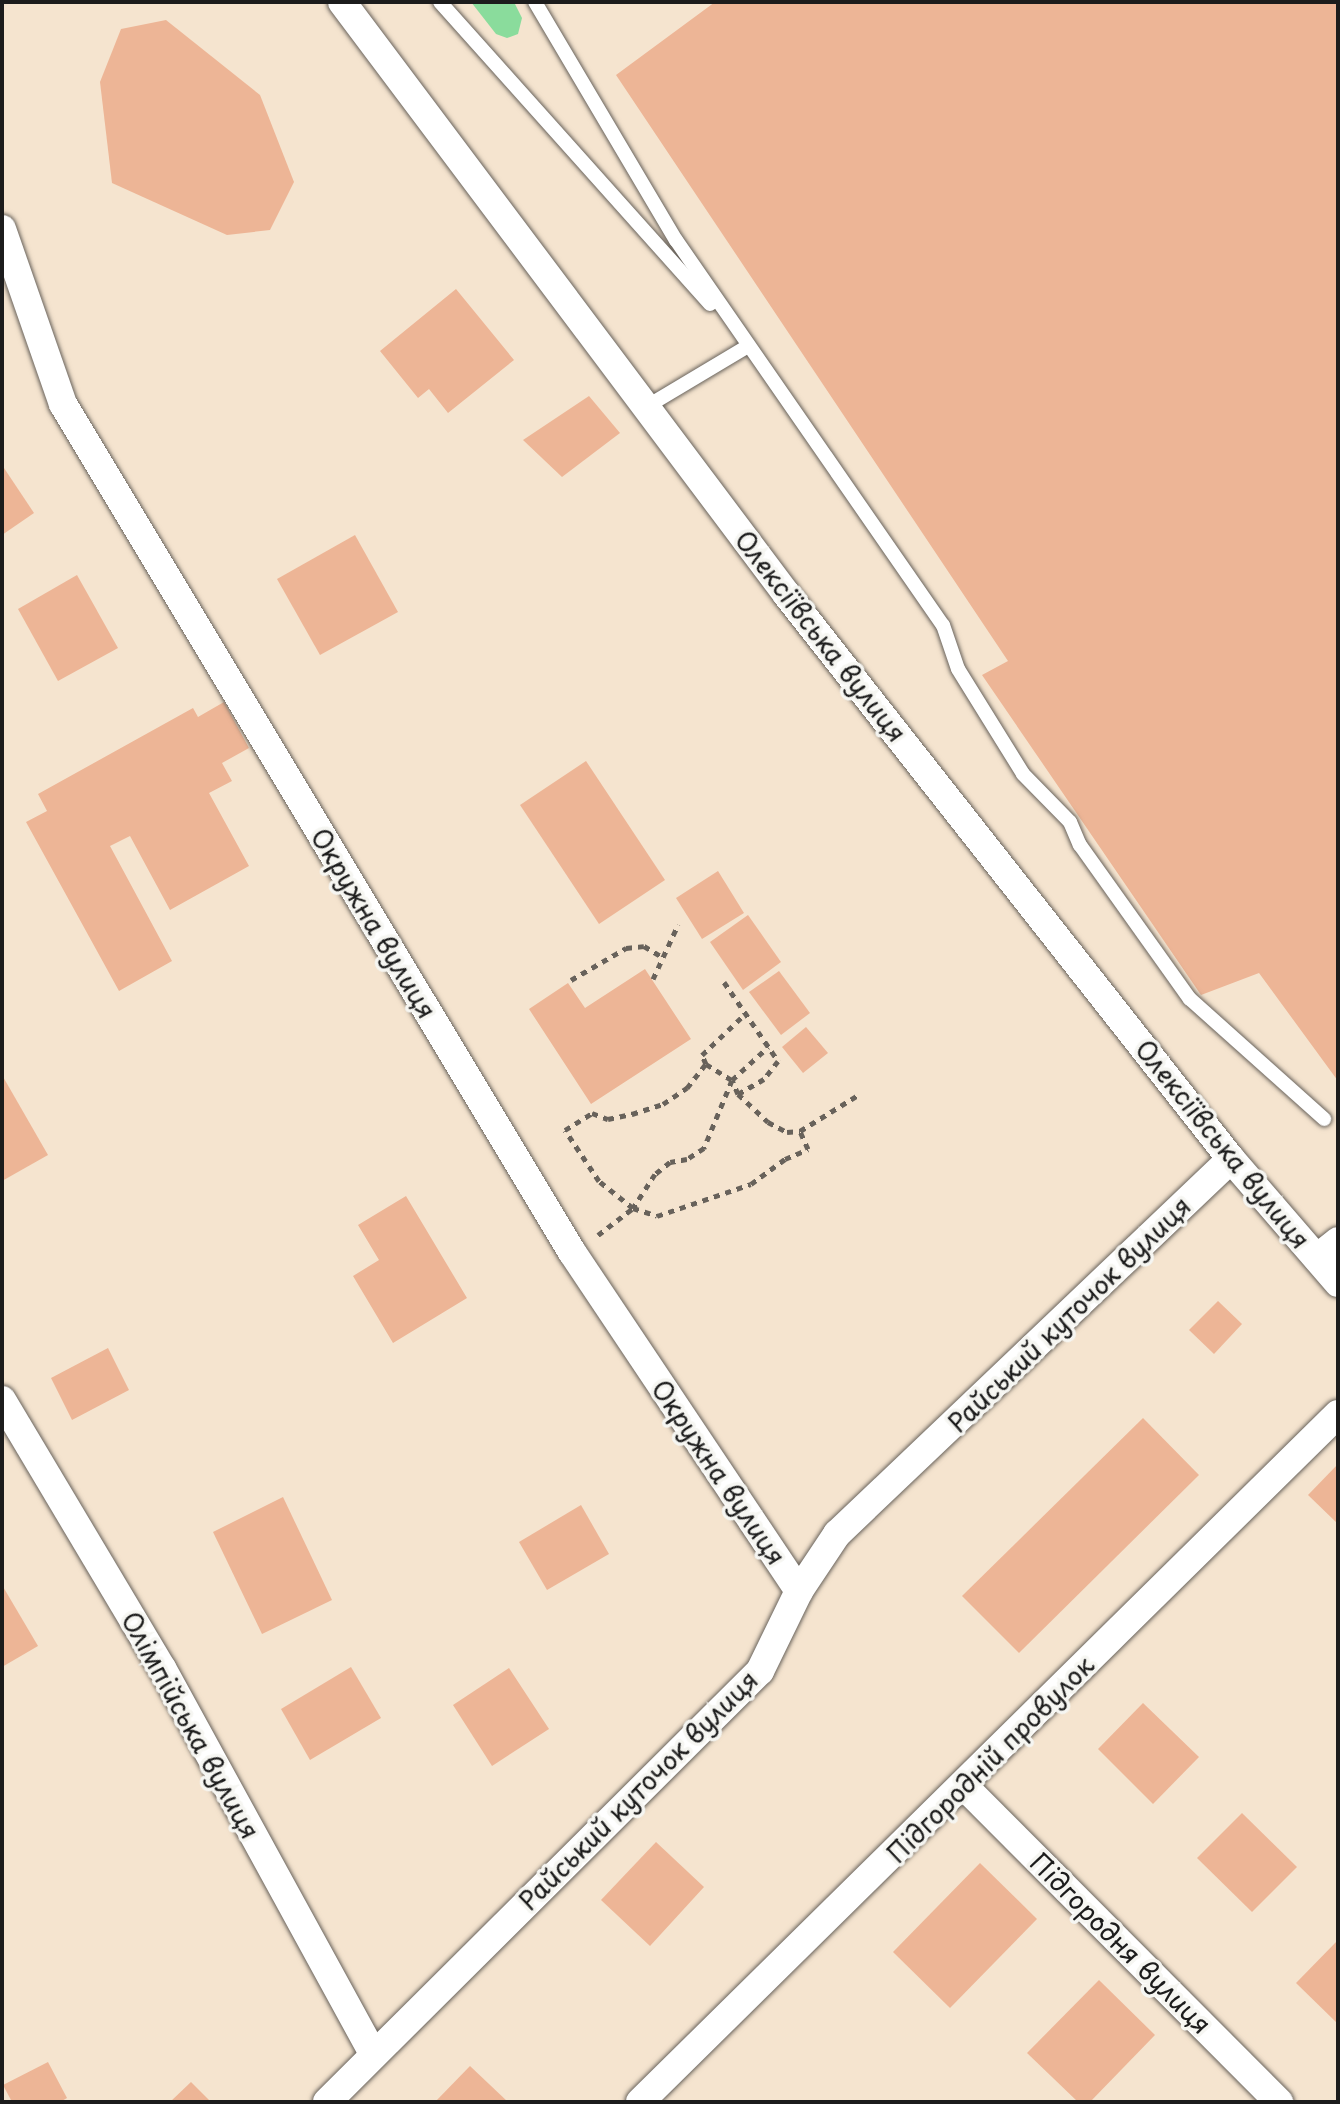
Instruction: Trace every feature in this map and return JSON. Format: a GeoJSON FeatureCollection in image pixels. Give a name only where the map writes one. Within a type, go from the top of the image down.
{"type":"FeatureCollection","features":[{"type":"Feature","properties":{"kind":"street","name":"Олексіївська вулиця"},"geometry":{"type":"LineString","coordinates":[[342,2],[787,595],[1231,1159],[1327,1250],[1338,1283]]}},
{"type":"Feature","properties":{"kind":"street","name":"Окружна вулиця"},"geometry":{"type":"LineString","coordinates":[[2,229],[63,404],[572,1252],[799,1591]]}},
{"type":"Feature","properties":{"kind":"street","name":"Райський куточок вулиця"},"geometry":{"type":"LineString","coordinates":[[327,2102],[760,1671],[799,1591],[837,1534],[1231,1159]]}},
{"type":"Feature","properties":{"kind":"street","name":"Олімпійська вулиця"},"geometry":{"type":"LineString","coordinates":[[2,1400],[162,1668],[373,2054]]}},
{"type":"Feature","properties":{"kind":"street","name":"Підгородній провулок"},"geometry":{"type":"LineString","coordinates":[[640,2102],[1338,1414]]}},
{"type":"Feature","properties":{"kind":"street","name":"Підгородня вулиця"},"geometry":{"type":"LineString","coordinates":[[963,1785],[1279,2102]]}},
{"type":"Feature","properties":{"kind":"lane"},"geometry":{"type":"LineString","coordinates":[[440,2],[748,346]]}},
{"type":"Feature","properties":{"kind":"lane"},"geometry":{"type":"LineString","coordinates":[[535,2],[676,240],[943,625],[958,669],[1023,774],[1070,822],[1080,845],[1190,999],[1324,1119]]}},
{"type":"Feature","properties":{"kind":"lane"},"geometry":{"type":"LineString","coordinates":[[646,407],[748,346]]}},
{"type":"Feature","properties":{"kind":"path"},"geometry":{"type":"LineString","coordinates":[[653,979],[678,925]]}},
{"type":"Feature","properties":{"kind":"path"},"geometry":{"type":"LineString","coordinates":[[571,980],[626,948],[644,946],[664,958]]}},
{"type":"Feature","properties":{"kind":"path"},"geometry":{"type":"LineString","coordinates":[[724,982],[778,1061],[764,1079],[738,1094]]}},
{"type":"Feature","properties":{"kind":"path"},"geometry":{"type":"LineString","coordinates":[[745,1014],[702,1055],[706,1064],[732,1080],[738,1094],[768,1122],[787,1132],[800,1131],[860,1094]]}},
{"type":"Feature","properties":{"kind":"path"},"geometry":{"type":"LineString","coordinates":[[572,1252],[633,1208],[655,1174],[670,1162],[687,1159],[704,1148],[732,1080],[768,1047]]}},
{"type":"Feature","properties":{"kind":"path"},"geometry":{"type":"LineString","coordinates":[[706,1064],[687,1088],[663,1104],[608,1119],[592,1113],[565,1130],[599,1181],[633,1208],[657,1216],[751,1184],[785,1159],[808,1149],[800,1131]]}},
{"type":"Feature","properties":{"kind":"green space"},"geometry":{"type":"Polygon","coordinates":[[[471,2],[514,2],[522,18],[518,34],[507,38],[496,34],[471,2]]]}},
{"type":"Feature","properties":{"kind":"building"},"geometry":{"type":"Polygon","coordinates":[[[715,2],[1338,2],[1338,1081],[1259,973],[1201,995],[982,675],[1008,661],[616,75],[715,2]]]}},
{"type":"Feature","properties":{"kind":"building"},"geometry":{"type":"Polygon","coordinates":[[[166,20],[260,95],[294,182],[270,230],[227,235],[112,183],[100,82],[121,29],[166,20]]]}},
{"type":"Feature","properties":{"kind":"building"},"geometry":{"type":"Polygon","coordinates":[[[456,289],[514,360],[448,413],[429,389],[418,398],[380,351],[456,289]]]}},
{"type":"Feature","properties":{"kind":"building"},"geometry":{"type":"Polygon","coordinates":[[[589,396],[620,433],[562,477],[523,440],[589,396]]]}},
{"type":"Feature","properties":{"kind":"building"},"geometry":{"type":"Polygon","coordinates":[[[2,465],[34,513],[2,535],[2,465]]]}},
{"type":"Feature","properties":{"kind":"building"},"geometry":{"type":"Polygon","coordinates":[[[355,535],[398,612],[320,655],[277,579],[355,535]]]}},
{"type":"Feature","properties":{"kind":"building"},"geometry":{"type":"Polygon","coordinates":[[[77,575],[118,648],[58,681],[18,609],[77,575]]]}},
{"type":"Feature","properties":{"kind":"building"},"geometry":{"type":"Polygon","coordinates":[[[224,702],[249,748],[222,763],[232,781],[209,793],[249,866],[170,910],[130,836],[110,846],[172,961],[119,991],[26,822],[47,811],[38,794],[193,708],[198,717],[224,702]]]}},
{"type":"Feature","properties":{"kind":"building"},"geometry":{"type":"Polygon","coordinates":[[[586,761],[665,880],[599,924],[520,805],[586,761]]]}},
{"type":"Feature","properties":{"kind":"building"},"geometry":{"type":"Polygon","coordinates":[[[718,871],[744,913],[702,939],[676,898],[718,871]]]}},
{"type":"Feature","properties":{"kind":"building"},"geometry":{"type":"Polygon","coordinates":[[[748,915],[781,962],[743,990],[710,942],[748,915]]]}},
{"type":"Feature","properties":{"kind":"building"},"geometry":{"type":"Polygon","coordinates":[[[645,969],[691,1039],[591,1104],[529,1009],[568,983],[585,1008],[645,969]]]}},
{"type":"Feature","properties":{"kind":"building"},"geometry":{"type":"Polygon","coordinates":[[[779,971],[810,1013],[781,1035],[749,992],[779,971]]]}},
{"type":"Feature","properties":{"kind":"building"},"geometry":{"type":"Polygon","coordinates":[[[806,1027],[828,1053],[803,1073],[782,1047],[806,1027]]]}},
{"type":"Feature","properties":{"kind":"building"},"geometry":{"type":"Polygon","coordinates":[[[2,1075],[48,1155],[2,1181],[2,1075]]]}},
{"type":"Feature","properties":{"kind":"building"},"geometry":{"type":"Polygon","coordinates":[[[406,1196],[467,1298],[393,1343],[353,1276],[379,1260],[358,1225],[406,1196]]]}},
{"type":"Feature","properties":{"kind":"building"},"geometry":{"type":"Polygon","coordinates":[[[1218,1301],[1242,1324],[1214,1354],[1189,1330],[1218,1301]]]}},
{"type":"Feature","properties":{"kind":"building"},"geometry":{"type":"Polygon","coordinates":[[[108,1348],[129,1390],[72,1420],[51,1378],[108,1348]]]}},
{"type":"Feature","properties":{"kind":"building"},"geometry":{"type":"Polygon","coordinates":[[[1143,1418],[1199,1475],[1019,1653],[962,1596],[1143,1418]]]}},
{"type":"Feature","properties":{"kind":"building"},"geometry":{"type":"Polygon","coordinates":[[[1338,1464],[1338,1524],[1308,1495],[1338,1464]]]}},
{"type":"Feature","properties":{"kind":"building"},"geometry":{"type":"Polygon","coordinates":[[[283,1497],[332,1600],[262,1634],[213,1532],[283,1497]]]}},
{"type":"Feature","properties":{"kind":"building"},"geometry":{"type":"Polygon","coordinates":[[[581,1505],[609,1554],[547,1590],[519,1542],[581,1505]]]}},
{"type":"Feature","properties":{"kind":"building"},"geometry":{"type":"Polygon","coordinates":[[[2,1585],[38,1646],[2,1667],[2,1585]]]}},
{"type":"Feature","properties":{"kind":"building"},"geometry":{"type":"Polygon","coordinates":[[[351,1667],[381,1718],[310,1760],[281,1709],[351,1667]]]}},
{"type":"Feature","properties":{"kind":"building"},"geometry":{"type":"Polygon","coordinates":[[[509,1668],[549,1729],[492,1766],[453,1705],[509,1668]]]}},
{"type":"Feature","properties":{"kind":"building"},"geometry":{"type":"Polygon","coordinates":[[[1143,1703],[1199,1757],[1153,1804],[1098,1749],[1143,1703]]]}},
{"type":"Feature","properties":{"kind":"building"},"geometry":{"type":"Polygon","coordinates":[[[1242,1813],[1297,1867],[1252,1912],[1197,1858],[1242,1813]]]}},
{"type":"Feature","properties":{"kind":"building"},"geometry":{"type":"Polygon","coordinates":[[[656,1842],[704,1887],[650,1946],[601,1900],[656,1842]]]}},
{"type":"Feature","properties":{"kind":"building"},"geometry":{"type":"Polygon","coordinates":[[[980,1863],[1037,1919],[950,2008],[893,1952],[980,1863]]]}},
{"type":"Feature","properties":{"kind":"building"},"geometry":{"type":"Polygon","coordinates":[[[1338,1940],[1338,2024],[1296,1983],[1338,1940]]]}},
{"type":"Feature","properties":{"kind":"building"},"geometry":{"type":"Polygon","coordinates":[[[1099,1980],[1155,2035],[1090,2102],[1078,2102],[1027,2053],[1099,1980]]]}},
{"type":"Feature","properties":{"kind":"building"},"geometry":{"type":"Polygon","coordinates":[[[48,2062],[67,2098],[60,2102],[12,2102],[3,2085],[48,2062]]]}},
{"type":"Feature","properties":{"kind":"building"},"geometry":{"type":"Polygon","coordinates":[[[470,2066],[508,2102],[435,2102],[470,2066]]]}},
{"type":"Feature","properties":{"kind":"building"},"geometry":{"type":"Polygon","coordinates":[[[191,2082],[211,2102],[170,2102],[191,2082]]]}}]}
